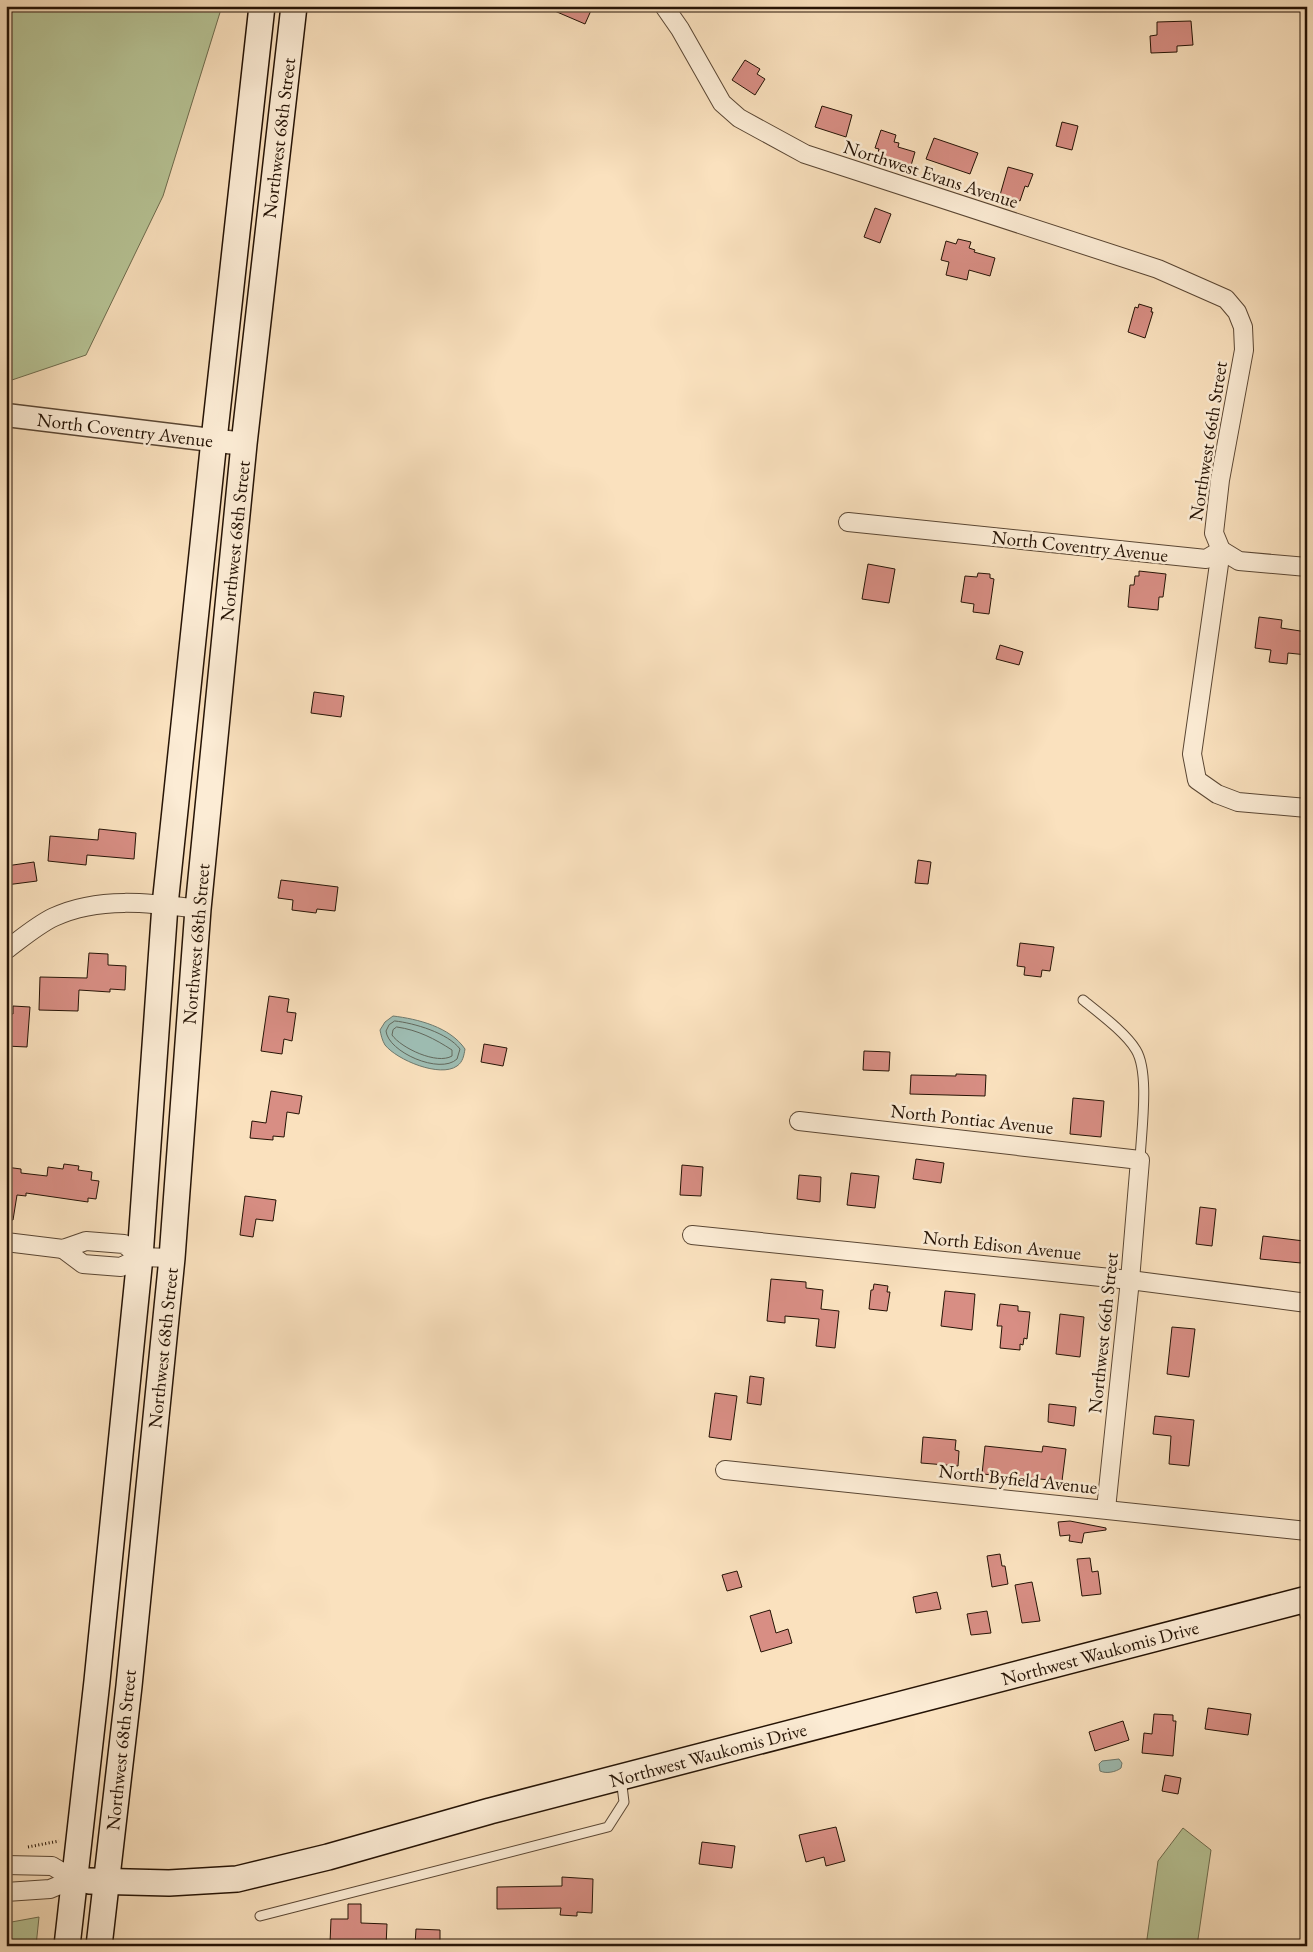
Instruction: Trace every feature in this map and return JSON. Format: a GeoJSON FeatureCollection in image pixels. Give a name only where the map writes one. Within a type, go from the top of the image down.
{"type":"FeatureCollection","features":[{"type":"Feature","properties":{"kind":"main road","name":"Northwest 68th Street"},"geometry":{"type":"LineString","coordinates":[[74,1879],[97,1681],[140,1257],[165,905],[262,6]]}},
{"type":"Feature","properties":{"kind":"main road","name":"Northwest 68th Street"},"geometry":{"type":"LineString","coordinates":[[106,1882],[129,1686],[172,1258],[198,909],[244,444],[294,6]]}},
{"type":"Feature","properties":{"kind":"main road","name":"Northwest Waukomis Drive"},"geometry":{"type":"LineString","coordinates":[[74,1879],[169,1884],[237,1879],[328,1857],[490,1811],[1305,1607]]}},
{"type":"Feature","properties":{"kind":"main road"},"geometry":{"type":"LineString","coordinates":[[97,1681],[129,1686]]}},
{"type":"Feature","properties":{"kind":"main road"},"geometry":{"type":"LineString","coordinates":[[66,1946],[74,1879]]}},
{"type":"Feature","properties":{"kind":"main road"},"geometry":{"type":"LineString","coordinates":[[99,1946],[106,1882]]}},
{"type":"Feature","properties":{"kind":"street","name":"Northwest Evans Avenue"},"geometry":{"type":"LineString","coordinates":[[664,6],[680,29],[722,103],[739,118],[805,154],[1158,269],[1226,299],[1237,312]]}},
{"type":"Feature","properties":{"kind":"street","name":"Northwest 66th Street"},"geometry":{"type":"LineString","coordinates":[[1237,312],[1243,327],[1244,350],[1220,480],[1214,532],[1221,550],[1192,754],[1197,780],[1217,794],[1238,802],[1307,808]]}},
{"type":"Feature","properties":{"kind":"street","name":"North Coventry Avenue"},"geometry":{"type":"LineString","coordinates":[[6,415],[244,444]]}},
{"type":"Feature","properties":{"kind":"street","name":"North Coventry Avenue"},"geometry":{"type":"LineString","coordinates":[[848,522],[1206,559],[1221,550]]}},
{"type":"Feature","properties":{"kind":"street"},"geometry":{"type":"LineString","coordinates":[[1221,550],[1239,561],[1307,567]]}},
{"type":"Feature","properties":{"kind":"street"},"geometry":{"type":"LineString","coordinates":[[6,950],[53,918],[80,907],[119,902],[198,909]]}},
{"type":"Feature","properties":{"kind":"street","name":"North Pontiac Avenue"},"geometry":{"type":"LineString","coordinates":[[800,1122],[1140,1160]]}},
{"type":"Feature","properties":{"kind":"street","name":"Northwest 66th Street"},"geometry":{"type":"LineString","coordinates":[[1106,1510],[1130,1280],[1140,1160]]}},
{"type":"Feature","properties":{"kind":"street","name":"North Edison Avenue"},"geometry":{"type":"LineString","coordinates":[[692,1234],[1130,1280],[1307,1303]]}},
{"type":"Feature","properties":{"kind":"street"},"geometry":{"type":"LineString","coordinates":[[6,1242],[63,1250],[86,1241],[124,1244],[140,1257],[172,1258]]}},
{"type":"Feature","properties":{"kind":"street","name":"North Byfield Avenue"},"geometry":{"type":"LineString","coordinates":[[725,1470],[1307,1531]]}},
{"type":"Feature","properties":{"kind":"street"},"geometry":{"type":"LineString","coordinates":[[6,1864],[52,1866],[74,1879]]}},
{"type":"Feature","properties":{"kind":"street"},"geometry":{"type":"LineString","coordinates":[[6,1892],[50,1888],[74,1879]]}},
{"type":"Feature","properties":{"kind":"lane"},"geometry":{"type":"LineString","coordinates":[[1083,1000],[1111,1022],[1136,1050],[1143,1067],[1140,1160]]}},
{"type":"Feature","properties":{"kind":"lane"},"geometry":{"type":"LineString","coordinates":[[260,1916],[608,1827],[624,1802],[620,1778]]}},
{"type":"Feature","properties":{"kind":"path"},"geometry":{"type":"LineString","coordinates":[[26,1848],[59,1841]]}},
{"type":"Feature","properties":{"kind":"green space"},"geometry":{"type":"Polygon","coordinates":[[[6,6],[222,6],[163,196],[86,355],[6,382],[6,6]]]}},
{"type":"Feature","properties":{"kind":"green space"},"geometry":{"type":"Polygon","coordinates":[[[1183,1828],[1211,1850],[1197,1946],[1146,1946],[1158,1861],[1183,1828]]]}},
{"type":"Feature","properties":{"kind":"green space"},"geometry":{"type":"Polygon","coordinates":[[[39,1917],[36,1946],[6,1946],[6,1923],[39,1917]]]}},
{"type":"Feature","properties":{"kind":"water"},"geometry":{"type":"Polygon","coordinates":[[[393,1016],[433,1025],[451,1035],[465,1049],[461,1062],[450,1069],[430,1069],[419,1066],[391,1051],[385,1045],[380,1030],[385,1022],[393,1016]]]}},
{"type":"Feature","properties":{"kind":"water"},"geometry":{"type":"Polygon","coordinates":[[[1119,1759],[1122,1763],[1121,1768],[1108,1772],[1100,1771],[1099,1764],[1102,1761],[1119,1759]]]}},
{"type":"Feature","properties":{"kind":"building"},"geometry":{"type":"Polygon","coordinates":[[[543,6],[593,6],[585,24],[543,6]]]}},
{"type":"Feature","properties":{"kind":"building"},"geometry":{"type":"Polygon","coordinates":[[[1191,21],[1193,45],[1177,46],[1177,52],[1151,53],[1150,36],[1157,35],[1157,22],[1191,21]]]}},
{"type":"Feature","properties":{"kind":"building"},"geometry":{"type":"Polygon","coordinates":[[[745,60],[760,69],[757,74],[765,79],[755,95],[732,80],[745,60]]]}},
{"type":"Feature","properties":{"kind":"building"},"geometry":{"type":"Polygon","coordinates":[[[822,106],[852,115],[846,137],[815,127],[822,106]]]}},
{"type":"Feature","properties":{"kind":"building"},"geometry":{"type":"Polygon","coordinates":[[[1062,122],[1078,126],[1072,150],[1056,146],[1062,122]]]}},
{"type":"Feature","properties":{"kind":"building"},"geometry":{"type":"Polygon","coordinates":[[[881,130],[896,135],[894,142],[899,143],[898,147],[915,152],[910,169],[890,163],[889,166],[875,162],[879,149],[875,148],[881,130]]]}},
{"type":"Feature","properties":{"kind":"building"},"geometry":{"type":"Polygon","coordinates":[[[934,138],[978,153],[970,174],[926,159],[934,138]]]}},
{"type":"Feature","properties":{"kind":"building"},"geometry":{"type":"Polygon","coordinates":[[[1008,167],[1033,174],[1028,187],[1025,186],[1020,201],[1000,195],[1008,167]]]}},
{"type":"Feature","properties":{"kind":"building"},"geometry":{"type":"Polygon","coordinates":[[[875,208],[891,214],[880,243],[864,237],[875,208]]]}},
{"type":"Feature","properties":{"kind":"building"},"geometry":{"type":"Polygon","coordinates":[[[958,239],[971,242],[969,248],[975,250],[974,252],[995,258],[990,276],[969,270],[967,280],[946,275],[949,262],[941,260],[946,241],[956,244],[958,239]]]}},
{"type":"Feature","properties":{"kind":"building"},"geometry":{"type":"Polygon","coordinates":[[[1139,304],[1152,308],[1151,312],[1153,312],[1145,338],[1128,332],[1135,307],[1138,308],[1139,304]]]}},
{"type":"Feature","properties":{"kind":"building"},"geometry":{"type":"Polygon","coordinates":[[[868,564],[895,569],[889,603],[862,599],[868,564]]]}},
{"type":"Feature","properties":{"kind":"building"},"geometry":{"type":"Polygon","coordinates":[[[1139,571],[1166,574],[1163,597],[1159,597],[1158,610],[1128,607],[1130,585],[1134,585],[1135,576],[1139,576],[1139,571]]]}},
{"type":"Feature","properties":{"kind":"building"},"geometry":{"type":"Polygon","coordinates":[[[978,573],[990,574],[990,578],[994,579],[989,614],[973,612],[974,604],[961,602],[965,576],[977,577],[978,573]]]}},
{"type":"Feature","properties":{"kind":"building"},"geometry":{"type":"Polygon","coordinates":[[[1259,617],[1282,620],[1281,628],[1307,632],[1307,655],[1288,653],[1287,664],[1269,662],[1271,650],[1255,648],[1259,617]]]}},
{"type":"Feature","properties":{"kind":"building"},"geometry":{"type":"Polygon","coordinates":[[[1000,645],[1023,652],[1019,665],[996,659],[1000,645]]]}},
{"type":"Feature","properties":{"kind":"building"},"geometry":{"type":"Polygon","coordinates":[[[314,692],[344,696],[341,717],[311,713],[314,692]]]}},
{"type":"Feature","properties":{"kind":"building"},"geometry":{"type":"Polygon","coordinates":[[[99,829],[136,833],[134,859],[87,855],[86,865],[48,861],[50,836],[98,840],[99,829]]]}},
{"type":"Feature","properties":{"kind":"building"},"geometry":{"type":"Polygon","coordinates":[[[918,860],[931,862],[928,884],[915,883],[918,860]]]}},
{"type":"Feature","properties":{"kind":"building"},"geometry":{"type":"Polygon","coordinates":[[[34,862],[37,881],[6,885],[6,866],[34,862]]]}},
{"type":"Feature","properties":{"kind":"building"},"geometry":{"type":"Polygon","coordinates":[[[281,880],[338,887],[335,911],[317,909],[316,913],[292,910],[293,900],[278,898],[281,880]]]}},
{"type":"Feature","properties":{"kind":"building"},"geometry":{"type":"Polygon","coordinates":[[[1020,943],[1054,947],[1050,971],[1042,970],[1041,977],[1024,975],[1025,967],[1017,966],[1020,943]]]}},
{"type":"Feature","properties":{"kind":"building"},"geometry":{"type":"Polygon","coordinates":[[[89,953],[108,954],[108,965],[126,966],[125,990],[110,989],[110,992],[79,990],[78,1011],[39,1010],[40,977],[87,978],[89,953]]]}},
{"type":"Feature","properties":{"kind":"building"},"geometry":{"type":"Polygon","coordinates":[[[269,996],[289,999],[287,1012],[296,1013],[292,1041],[284,1039],[282,1054],[261,1051],[269,996]]]}},
{"type":"Feature","properties":{"kind":"building"},"geometry":{"type":"Polygon","coordinates":[[[13,1006],[30,1007],[27,1047],[6,1046],[6,1013],[13,1014],[13,1006]]]}},
{"type":"Feature","properties":{"kind":"building"},"geometry":{"type":"Polygon","coordinates":[[[484,1044],[507,1048],[503,1066],[481,1062],[484,1044]]]}},
{"type":"Feature","properties":{"kind":"building"},"geometry":{"type":"Polygon","coordinates":[[[864,1051],[890,1052],[889,1071],[863,1070],[864,1051]]]}},
{"type":"Feature","properties":{"kind":"building"},"geometry":{"type":"Polygon","coordinates":[[[956,1074],[986,1075],[985,1096],[910,1094],[911,1075],[956,1076],[956,1074]]]}},
{"type":"Feature","properties":{"kind":"building"},"geometry":{"type":"Polygon","coordinates":[[[271,1091],[302,1096],[299,1114],[287,1112],[284,1137],[273,1136],[273,1140],[250,1138],[252,1121],[266,1123],[271,1091]]]}},
{"type":"Feature","properties":{"kind":"building"},"geometry":{"type":"Polygon","coordinates":[[[1073,1098],[1104,1101],[1101,1137],[1070,1134],[1073,1098]]]}},
{"type":"Feature","properties":{"kind":"building"},"geometry":{"type":"Polygon","coordinates":[[[916,1159],[944,1163],[941,1183],[913,1179],[916,1159]]]}},
{"type":"Feature","properties":{"kind":"building"},"geometry":{"type":"Polygon","coordinates":[[[64,1164],[79,1166],[78,1170],[92,1172],[91,1180],[99,1181],[96,1199],[88,1198],[88,1202],[26,1193],[26,1196],[17,1195],[13,1220],[6,1220],[6,1167],[21,1169],[21,1173],[47,1176],[48,1167],[63,1169],[64,1164]]]}},
{"type":"Feature","properties":{"kind":"building"},"geometry":{"type":"Polygon","coordinates":[[[682,1165],[703,1167],[701,1196],[680,1195],[682,1165]]]}},
{"type":"Feature","properties":{"kind":"building"},"geometry":{"type":"Polygon","coordinates":[[[851,1173],[879,1176],[875,1208],[847,1205],[851,1173]]]}},
{"type":"Feature","properties":{"kind":"building"},"geometry":{"type":"Polygon","coordinates":[[[799,1175],[821,1177],[820,1202],[797,1199],[799,1175]]]}},
{"type":"Feature","properties":{"kind":"building"},"geometry":{"type":"Polygon","coordinates":[[[245,1196],[276,1200],[273,1221],[256,1219],[253,1237],[240,1235],[245,1196]]]}},
{"type":"Feature","properties":{"kind":"building"},"geometry":{"type":"Polygon","coordinates":[[[1200,1207],[1216,1209],[1212,1246],[1196,1244],[1200,1207]]]}},
{"type":"Feature","properties":{"kind":"building"},"geometry":{"type":"Polygon","coordinates":[[[1263,1236],[1304,1241],[1301,1263],[1260,1259],[1263,1236]]]}},
{"type":"Feature","properties":{"kind":"building"},"geometry":{"type":"Polygon","coordinates":[[[771,1279],[806,1282],[806,1288],[823,1290],[821,1309],[839,1311],[835,1348],[816,1346],[819,1319],[785,1316],[785,1323],[767,1321],[771,1279]]]}},
{"type":"Feature","properties":{"kind":"building"},"geometry":{"type":"Polygon","coordinates":[[[874,1284],[888,1286],[887,1292],[890,1292],[887,1311],[869,1309],[871,1290],[873,1290],[874,1284]]]}},
{"type":"Feature","properties":{"kind":"building"},"geometry":{"type":"Polygon","coordinates":[[[945,1291],[975,1294],[972,1330],[941,1326],[945,1291]]]}},
{"type":"Feature","properties":{"kind":"building"},"geometry":{"type":"Polygon","coordinates":[[[1000,1304],[1018,1306],[1018,1311],[1030,1312],[1027,1339],[1024,1338],[1023,1345],[1020,1344],[1020,1350],[1000,1348],[1002,1326],[997,1326],[1000,1304]]]}},
{"type":"Feature","properties":{"kind":"building"},"geometry":{"type":"Polygon","coordinates":[[[1060,1314],[1084,1317],[1080,1357],[1056,1354],[1060,1314]]]}},
{"type":"Feature","properties":{"kind":"building"},"geometry":{"type":"Polygon","coordinates":[[[1172,1327],[1195,1329],[1189,1377],[1167,1374],[1172,1327]]]}},
{"type":"Feature","properties":{"kind":"building"},"geometry":{"type":"Polygon","coordinates":[[[750,1376],[764,1378],[761,1405],[747,1403],[750,1376]]]}},
{"type":"Feature","properties":{"kind":"building"},"geometry":{"type":"Polygon","coordinates":[[[715,1393],[737,1396],[731,1440],[709,1437],[715,1393]]]}},
{"type":"Feature","properties":{"kind":"building"},"geometry":{"type":"Polygon","coordinates":[[[1049,1404],[1076,1407],[1074,1426],[1048,1422],[1049,1404]]]}},
{"type":"Feature","properties":{"kind":"building"},"geometry":{"type":"Polygon","coordinates":[[[1155,1416],[1194,1420],[1189,1466],[1169,1464],[1171,1436],[1153,1434],[1155,1416]]]}},
{"type":"Feature","properties":{"kind":"building"},"geometry":{"type":"Polygon","coordinates":[[[923,1437],[956,1440],[955,1450],[959,1451],[958,1466],[921,1463],[923,1437]]]}},
{"type":"Feature","properties":{"kind":"building"},"geometry":{"type":"Polygon","coordinates":[[[985,1446],[1042,1452],[1043,1446],[1066,1449],[1062,1481],[982,1474],[985,1446]]]}},
{"type":"Feature","properties":{"kind":"building"},"geometry":{"type":"Polygon","coordinates":[[[1070,1521],[1106,1528],[1106,1530],[1084,1533],[1082,1543],[1069,1541],[1070,1535],[1060,1536],[1058,1522],[1070,1521]]]}},
{"type":"Feature","properties":{"kind":"building"},"geometry":{"type":"Polygon","coordinates":[[[1000,1554],[1002,1566],[1005,1566],[1008,1584],[992,1587],[987,1556],[1000,1554]]]}},
{"type":"Feature","properties":{"kind":"building"},"geometry":{"type":"Polygon","coordinates":[[[1090,1558],[1092,1572],[1098,1571],[1101,1594],[1082,1596],[1077,1559],[1090,1558]]]}},
{"type":"Feature","properties":{"kind":"building"},"geometry":{"type":"Polygon","coordinates":[[[737,1571],[742,1587],[727,1591],[722,1575],[737,1571]]]}},
{"type":"Feature","properties":{"kind":"building"},"geometry":{"type":"Polygon","coordinates":[[[1032,1582],[1040,1621],[1022,1623],[1015,1585],[1032,1582]]]}},
{"type":"Feature","properties":{"kind":"building"},"geometry":{"type":"Polygon","coordinates":[[[937,1592],[941,1609],[916,1613],[913,1597],[937,1592]]]}},
{"type":"Feature","properties":{"kind":"building"},"geometry":{"type":"Polygon","coordinates":[[[770,1610],[776,1633],[788,1629],[792,1643],[761,1652],[750,1616],[770,1610]]]}},
{"type":"Feature","properties":{"kind":"building"},"geometry":{"type":"Polygon","coordinates":[[[987,1611],[991,1633],[971,1635],[967,1614],[987,1611]]]}},
{"type":"Feature","properties":{"kind":"building"},"geometry":{"type":"Polygon","coordinates":[[[1208,1708],[1251,1714],[1248,1735],[1205,1729],[1208,1708]]]}},
{"type":"Feature","properties":{"kind":"building"},"geometry":{"type":"Polygon","coordinates":[[[1154,1714],[1173,1715],[1173,1721],[1176,1721],[1173,1756],[1142,1753],[1144,1733],[1152,1734],[1154,1714]]]}},
{"type":"Feature","properties":{"kind":"building"},"geometry":{"type":"Polygon","coordinates":[[[1123,1721],[1129,1740],[1095,1751],[1089,1732],[1123,1721]]]}},
{"type":"Feature","properties":{"kind":"building"},"geometry":{"type":"Polygon","coordinates":[[[1165,1775],[1181,1778],[1178,1794],[1162,1791],[1165,1775]]]}},
{"type":"Feature","properties":{"kind":"building"},"geometry":{"type":"Polygon","coordinates":[[[836,1827],[845,1861],[826,1866],[824,1857],[806,1862],[799,1835],[836,1827]]]}},
{"type":"Feature","properties":{"kind":"building"},"geometry":{"type":"Polygon","coordinates":[[[702,1842],[735,1846],[732,1868],[699,1864],[702,1842]]]}},
{"type":"Feature","properties":{"kind":"building"},"geometry":{"type":"Polygon","coordinates":[[[562,1877],[593,1879],[592,1913],[577,1912],[577,1916],[560,1915],[561,1908],[497,1909],[497,1887],[562,1886],[562,1877]]]}},
{"type":"Feature","properties":{"kind":"building"},"geometry":{"type":"Polygon","coordinates":[[[348,1904],[361,1904],[361,1923],[387,1924],[386,1946],[330,1943],[331,1919],[348,1919],[348,1904]]]}},
{"type":"Feature","properties":{"kind":"building"},"geometry":{"type":"Polygon","coordinates":[[[416,1929],[440,1930],[440,1946],[415,1946],[416,1929]]]}}]}
